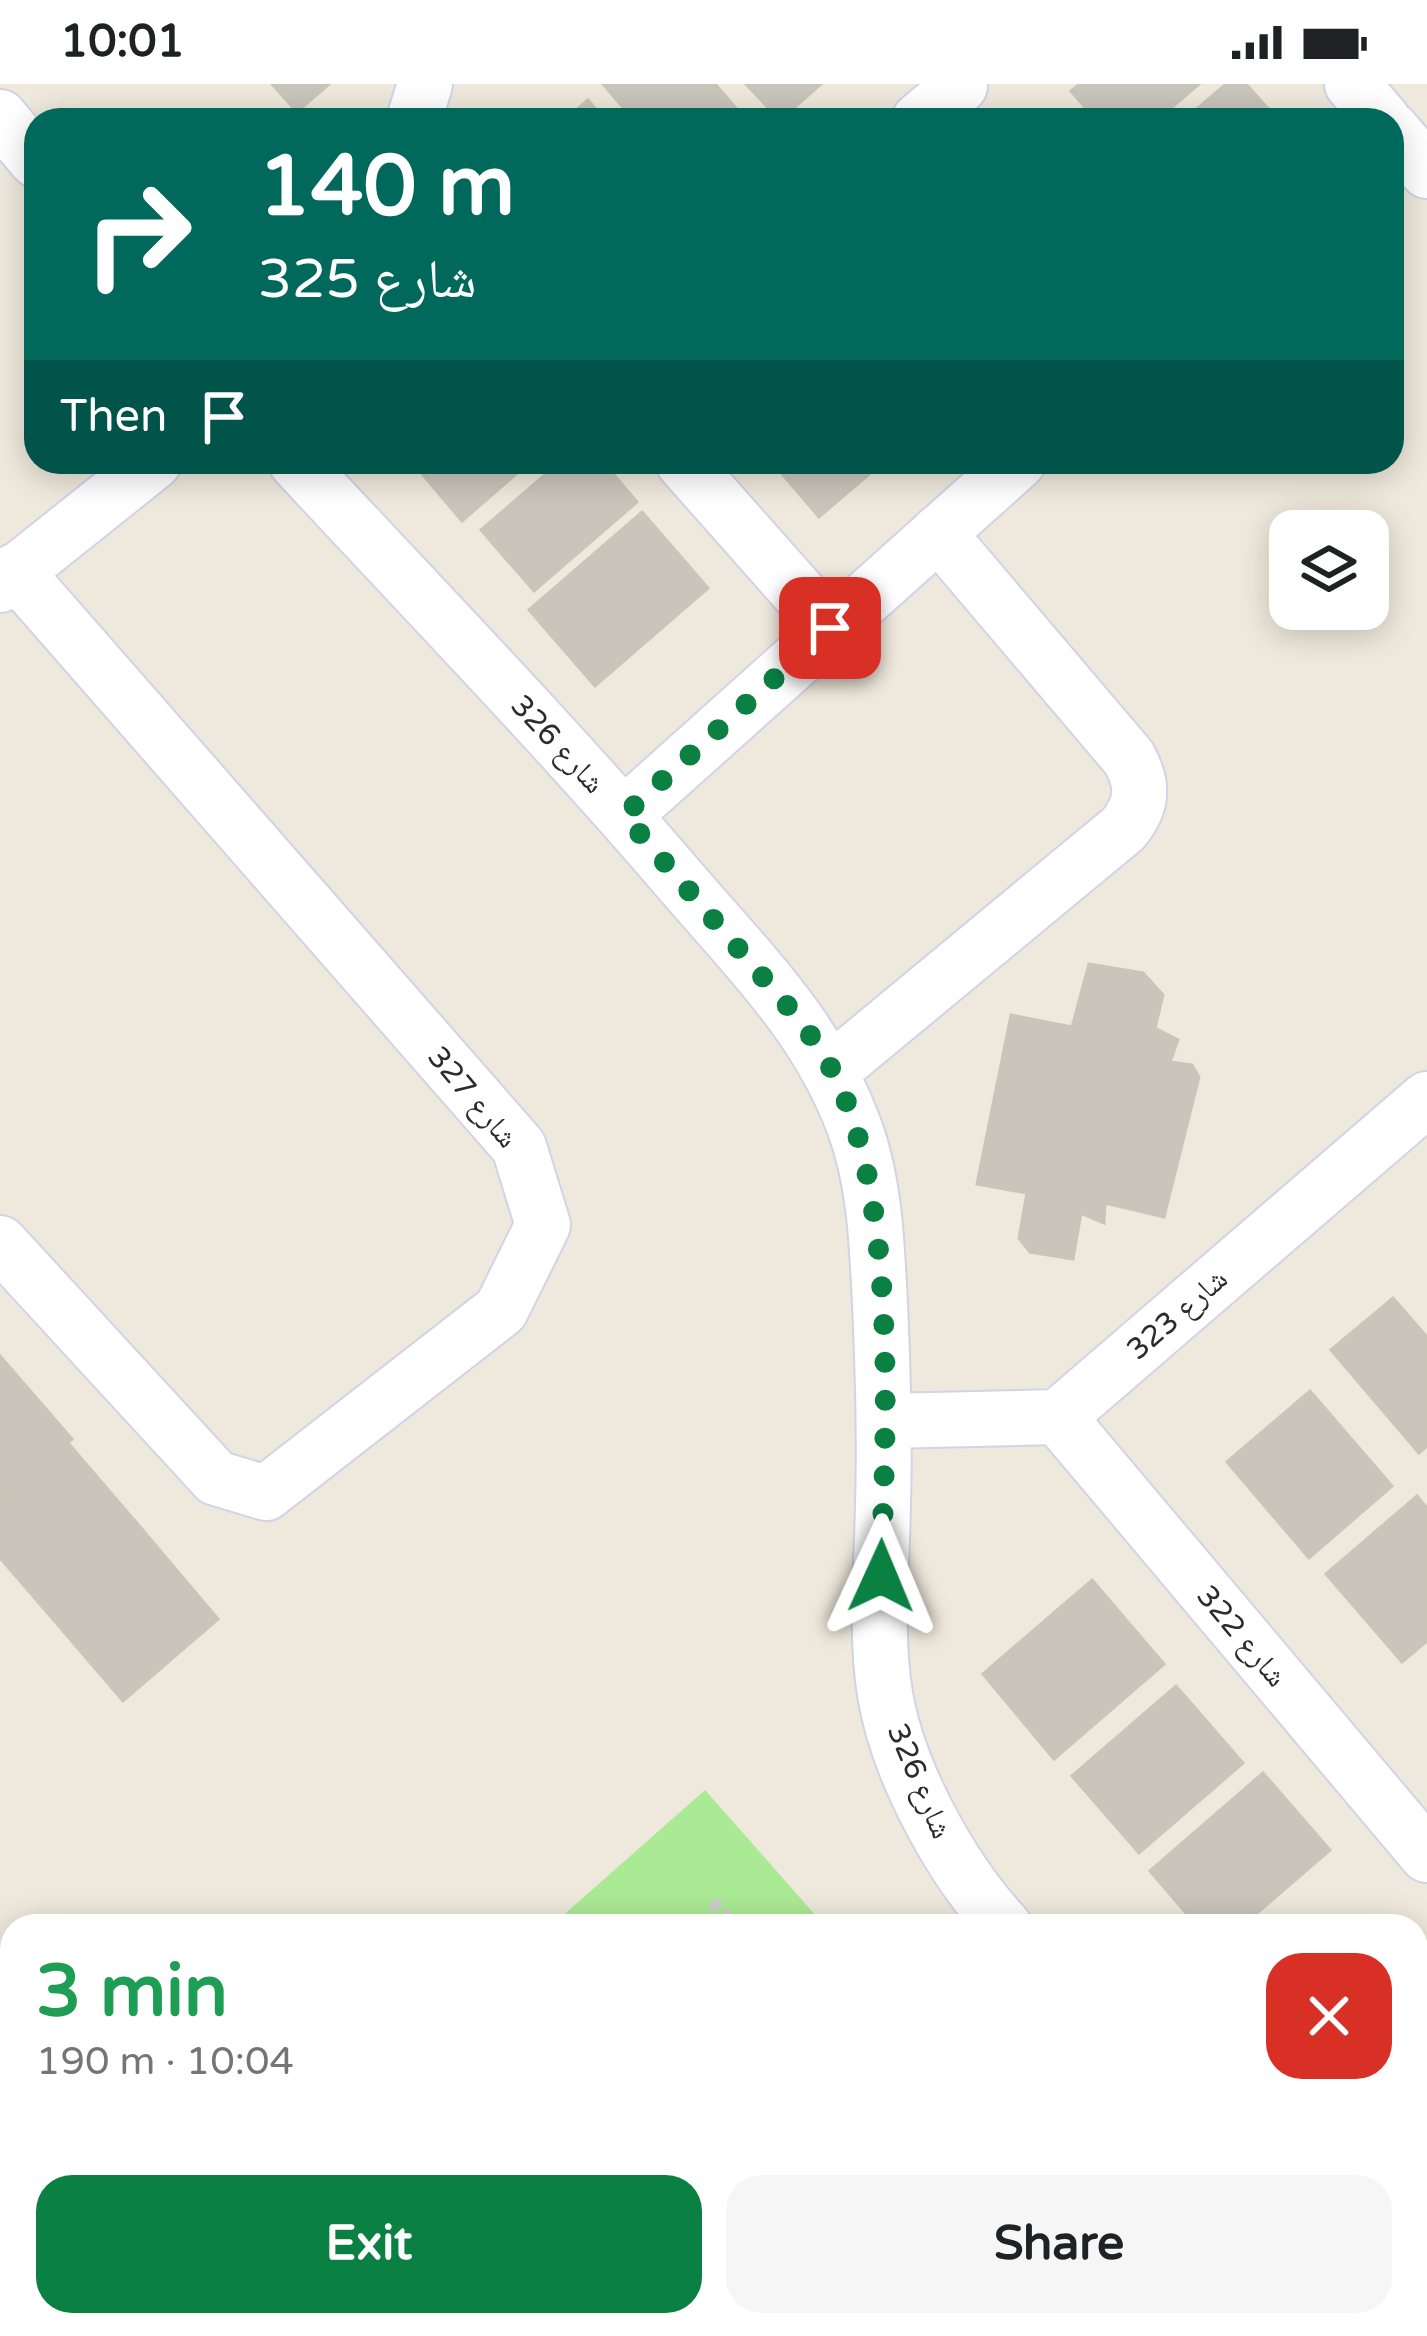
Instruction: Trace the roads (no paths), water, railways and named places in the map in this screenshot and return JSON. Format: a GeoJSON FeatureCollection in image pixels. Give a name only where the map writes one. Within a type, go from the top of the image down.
{"type":"FeatureCollection","features":[{"type":"Feature","properties":{"kind":"street"},"geometry":{"type":"LineString","coordinates":[[1352,84],[1372,108]]}},
{"type":"Feature","properties":{"kind":"street"},"geometry":{"type":"LineString","coordinates":[[0,117],[24,146]]}},
{"type":"Feature","properties":{"kind":"street","name":"شارع 327"},"geometry":{"type":"LineString","coordinates":[[0,1243],[216,1478],[266,1493],[501,1310],[543,1225],[519,1147],[8,578],[139,474]]}},
{"type":"Feature","properties":{"kind":"street","name":"شارع 326"},"geometry":{"type":"LineString","coordinates":[[307,474],[624,815],[793,1012],[832,1070],[856,1132],[871,1194],[886,1421],[880,1615],[885,1695],[902,1754],[936,1827],[975,1895],[993,1914]]}},
{"type":"Feature","properties":{"kind":"street"},"geometry":{"type":"LineString","coordinates":[[694,474],[830,628]]}},
{"type":"Feature","properties":{"kind":"street"},"geometry":{"type":"LineString","coordinates":[[624,815],[1004,474]]}},
{"type":"Feature","properties":{"kind":"street"},"geometry":{"type":"LineString","coordinates":[[832,1070],[1124,829],[1136,814],[1141,795],[1139,775],[1129,758],[938,533]]}},
{"type":"Feature","properties":{"kind":"street","name":"شارع 323"},"geometry":{"type":"LineString","coordinates":[[1058,1417],[1427,1099]]}},
{"type":"Feature","properties":{"kind":"street"},"geometry":{"type":"LineString","coordinates":[[886,1421],[1058,1417]]}},
{"type":"Feature","properties":{"kind":"street","name":"شارع 322"},"geometry":{"type":"LineString","coordinates":[[1058,1417],[1427,1855]]}}]}
